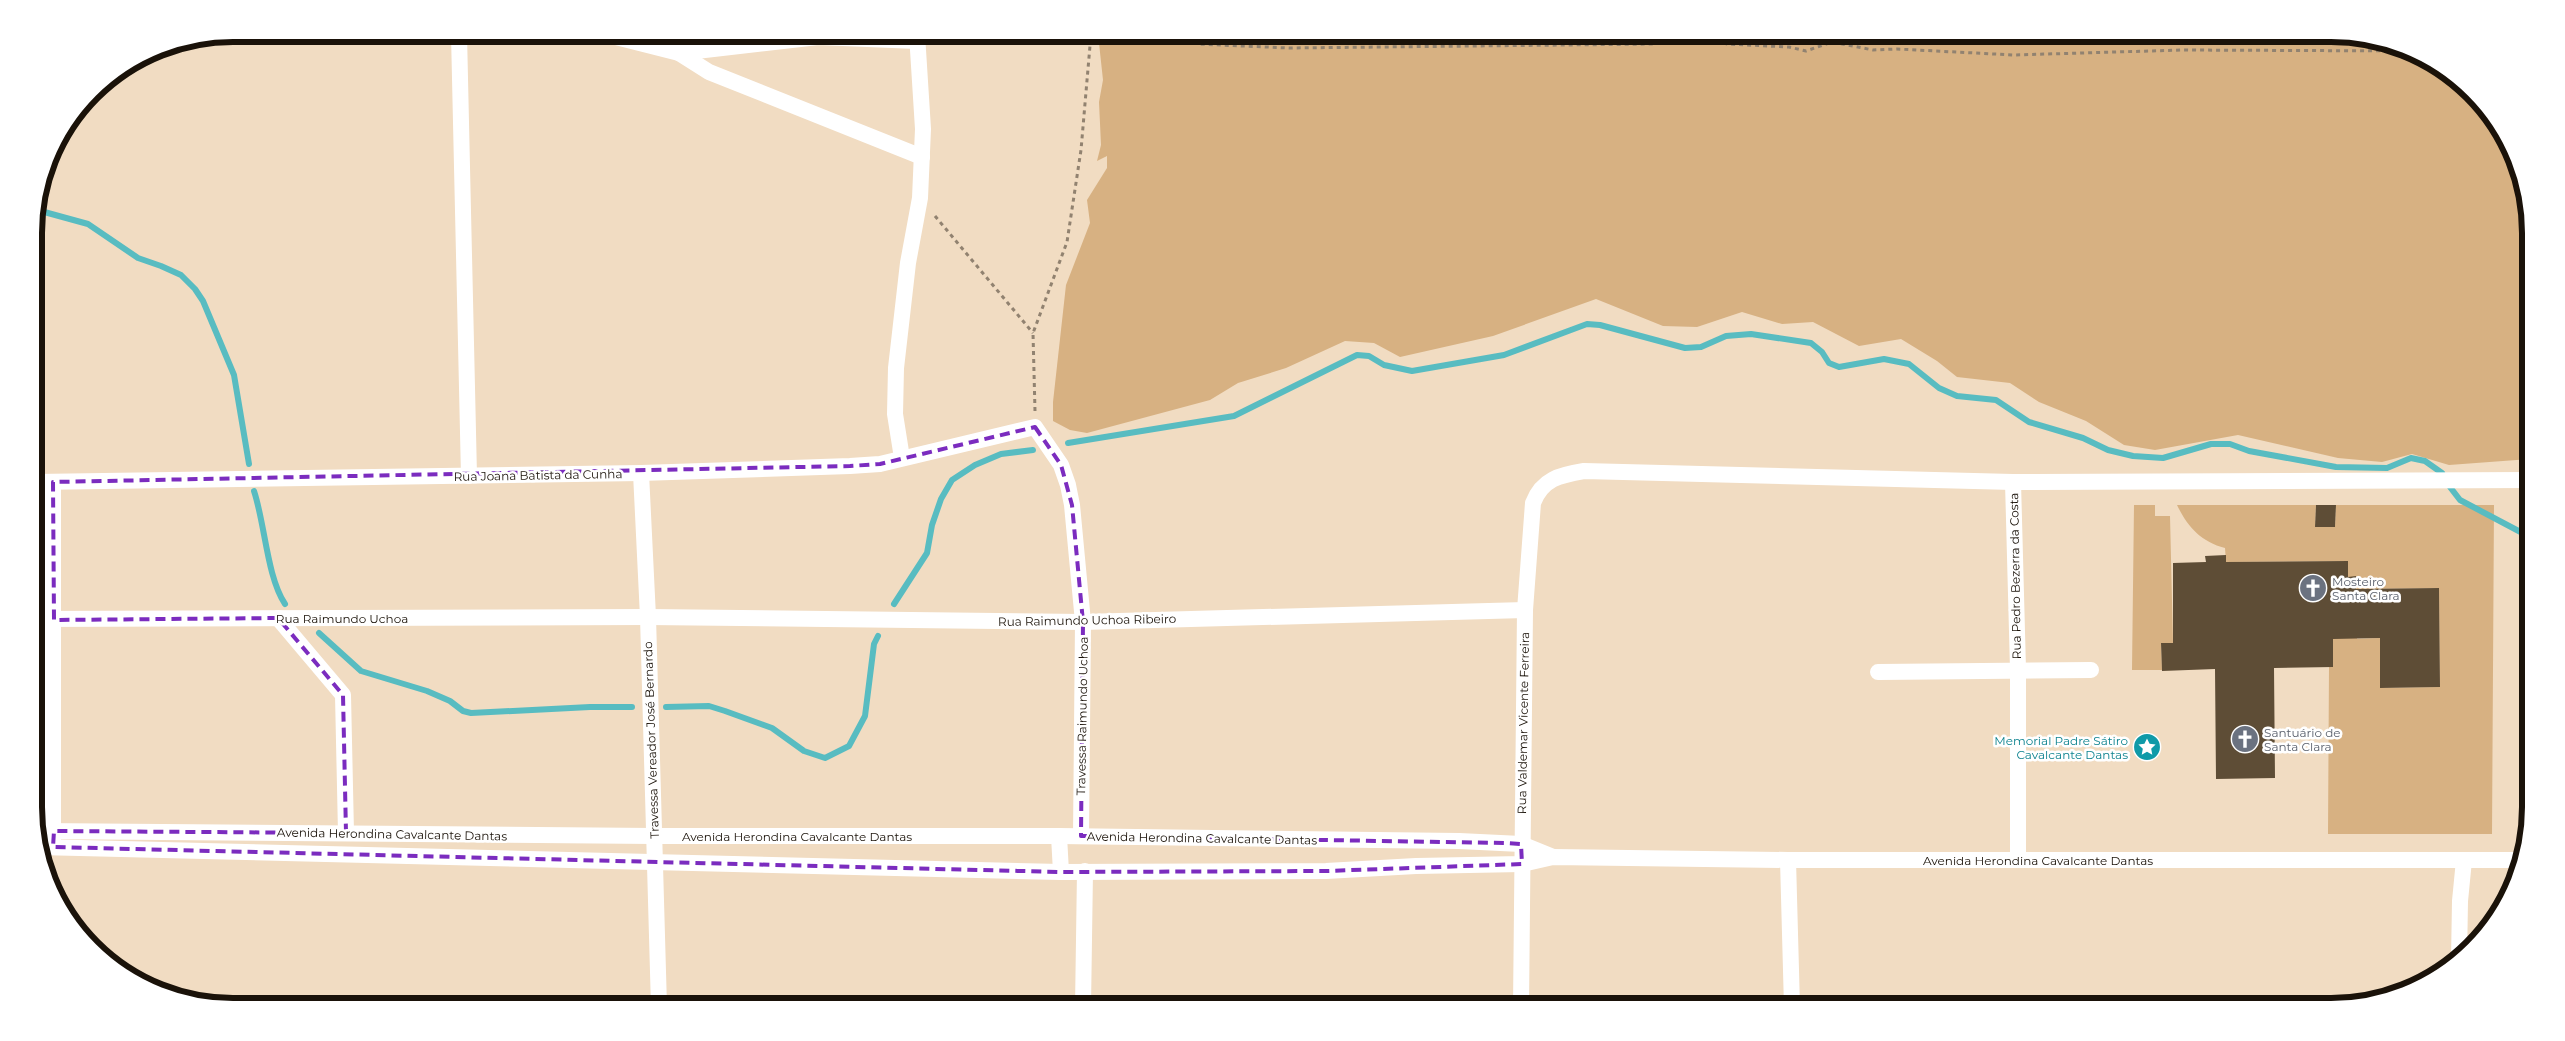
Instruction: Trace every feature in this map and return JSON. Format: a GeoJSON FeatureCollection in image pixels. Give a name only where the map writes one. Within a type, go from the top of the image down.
{"type":"FeatureCollection","features":[{"type":"Feature","properties":{"kind":"street"},"geometry":{"type":"LineString","coordinates":[[460,42],[469,476]]}},
{"type":"Feature","properties":{"kind":"street"},"geometry":{"type":"LineString","coordinates":[[636,42],[679,53],[709,72],[922,157]]}},
{"type":"Feature","properties":{"kind":"street"},"geometry":{"type":"LineString","coordinates":[[679,53],[775,42]]}},
{"type":"Feature","properties":{"kind":"street"},"geometry":{"type":"LineString","coordinates":[[902,458],[895,414],[896,368],[908,264],[920,198],[923,129],[917,42]]}},
{"type":"Feature","properties":{"kind":"street","name":"Rua Joana Batista da Cunha"},"geometry":{"type":"LineString","coordinates":[[42,482],[641,473],[850,466],[880,464],[1035,427]]}},
{"type":"Feature","properties":{"kind":"street","name":"Travessa Raimundo Uchoa"},"geometry":{"type":"LineString","coordinates":[[1035,427],[1053,450],[1068,484],[1083,622],[1081,836]]}},
{"type":"Feature","properties":{"kind":"street","name":"Rua Valdemar Vicente Ferreira"},"geometry":{"type":"LineString","coordinates":[[1521,998],[1521,844],[1525,610],[1533,503],[1537,492],[1555,477],[1584,471],[2013,482],[2522,480]]}},
{"type":"Feature","properties":{"kind":"street","name":"Travessa Vereador José Bernardo"},"geometry":{"type":"LineString","coordinates":[[641,473],[648,617],[659,998]]}},
{"type":"Feature","properties":{"kind":"street"},"geometry":{"type":"LineString","coordinates":[[46,831],[54,620],[53,482]]}},
{"type":"Feature","properties":{"kind":"street","name":"Rua Pedro Bezerra da Costa"},"geometry":{"type":"LineString","coordinates":[[2013,482],[2018,669],[2018,859]]}},
{"type":"Feature","properties":{"kind":"street","name":"Rua Raimundo Uchoa Ribeiro"},"geometry":{"type":"LineString","coordinates":[[648,617],[1083,622],[1525,610]]}},
{"type":"Feature","properties":{"kind":"street","name":"Rua Raimundo Uchoa"},"geometry":{"type":"LineString","coordinates":[[42,619],[648,617]]}},
{"type":"Feature","properties":{"kind":"street"},"geometry":{"type":"LineString","coordinates":[[278,618],[343,696],[346,833]]}},
{"type":"Feature","properties":{"kind":"street","name":"Rua Pedro Bezerra da Costa"},"geometry":{"type":"LineString","coordinates":[[1878,672],[2018,669],[2091,670]]}},
{"type":"Feature","properties":{"kind":"street","name":"Avenida Herondina Cavalcante Dantas"},"geometry":{"type":"LineString","coordinates":[[46,831],[654,836],[1081,836],[1460,841],[1521,844],[1553,857]]}},
{"type":"Feature","properties":{"kind":"street"},"geometry":{"type":"LineString","coordinates":[[1059,836],[1061,872]]}},
{"type":"Feature","properties":{"kind":"street","name":"Avenida Herondina Cavalcante Dantas"},"geometry":{"type":"LineString","coordinates":[[47,847],[1061,872],[1317,871],[1522,864],[1553,857],[1788,860],[2515,860]]}},
{"type":"Feature","properties":{"kind":"street"},"geometry":{"type":"LineString","coordinates":[[1788,860],[1792,998]]}},
{"type":"Feature","properties":{"kind":"street"},"geometry":{"type":"LineString","coordinates":[[2459,949],[2460,900],[2464,860]]}},
{"type":"Feature","properties":{"kind":"street"},"geometry":{"type":"LineString","coordinates":[[1083,998],[1085,871]]}},
{"type":"Feature","properties":{"kind":"path"},"geometry":{"type":"LineString","coordinates":[[1035,427],[1033,333],[1067,242],[1081,150],[1090,42]]}},
{"type":"Feature","properties":{"kind":"path"},"geometry":{"type":"LineString","coordinates":[[1196,42],[1197,44],[1289,48],[1656,44],[1660,42]]}},
{"type":"Feature","properties":{"kind":"path"},"geometry":{"type":"LineString","coordinates":[[1722,42],[1727,44],[1790,47],[1806,51],[1832,42],[1873,50],[1896,48],[2004,54],[2183,50],[2387,51]]}},
{"type":"Feature","properties":{"kind":"path"},"geometry":{"type":"LineString","coordinates":[[920,198],[1033,333]]}},
{"type":"Feature","properties":{"kind":"highlighted area"},"geometry":{"type":"Polygon","coordinates":[[[1035,427],[1061,465],[1072,505],[1083,622],[1081,836],[1521,844],[1522,864],[1326,871],[1061,872],[53,847],[54,831],[346,833],[343,695],[278,618],[54,620],[53,482],[850,466],[880,464],[1035,427]]]}},
{"type":"Feature","properties":{"kind":"shaded area"},"geometry":{"type":"Polygon","coordinates":[[[1099,42],[2331,42],[2381,49],[2416,62],[2438,75],[2457,90],[2490,127],[2503,149],[2512,172],[2519,196],[2522,221],[2522,460],[2449,465],[2412,454],[2382,462],[2338,458],[2238,435],[2155,450],[2124,445],[2086,421],[2039,402],[2010,383],[1957,377],[1937,361],[1901,339],[1859,346],[1813,322],[1782,324],[1742,312],[1697,327],[1663,326],[1596,299],[1493,336],[1400,357],[1374,343],[1345,341],[1286,368],[1238,383],[1210,400],[1087,433],[1070,430],[1053,421],[1053,402],[1066,285],[1090,223],[1087,200],[1107,168],[1107,156],[1097,161],[1101,145],[1099,102],[1103,80],[1099,42]]]}},
{"type":"Feature","properties":{"kind":"shaded area"},"geometry":{"type":"Polygon","coordinates":[[[2134,505],[2155,505],[2155,516],[2170,516],[2173,643],[2161,643],[2162,670],[2132,670],[2134,505]]]}},
{"type":"Feature","properties":{"kind":"shaded area"},"geometry":{"type":"Polygon","coordinates":[[[2177,505],[2316,505],[2315,527],[2335,527],[2336,505],[2494,505],[2492,834],[2328,834],[2329,667],[2333,667],[2333,627],[2357,627],[2357,639],[2380,638],[2380,688],[2440,687],[2439,588],[2356,589],[2356,577],[2348,577],[2347,561],[2226,562],[2225,548],[2209,542],[2196,532],[2185,520],[2177,505]]]}},
{"type":"Feature","properties":{"kind":"building"},"geometry":{"type":"Polygon","coordinates":[[[2316,505],[2336,505],[2335,527],[2315,527],[2316,505]]]}},
{"type":"Feature","properties":{"kind":"building"},"geometry":{"type":"Polygon","coordinates":[[[2226,555],[2226,562],[2348,561],[2348,577],[2356,576],[2356,589],[2439,588],[2440,687],[2380,688],[2380,638],[2333,639],[2333,667],[2274,668],[2275,778],[2216,779],[2215,669],[2162,671],[2161,643],[2173,643],[2173,563],[2206,562],[2205,556],[2226,555]]]}},
{"type":"Feature","properties":{"kind":"waterway"},"geometry":{"type":"LineString","coordinates":[[44,212],[88,224],[138,258],[181,275],[195,289],[203,301],[234,375],[249,464]]}},
{"type":"Feature","properties":{"kind":"waterway"},"geometry":{"type":"LineString","coordinates":[[1068,443],[1234,416],[1357,355],[1369,356],[1384,365],[1412,371],[1504,355],[1587,324],[1600,325],[1685,348],[1701,347],[1726,336],[1751,334],[1811,343],[1822,352],[1829,363],[1839,367],[1884,359],[1909,364],[1939,388],[1957,396],[1996,400],[2029,422],[2083,438],[2108,450],[2133,456],[2163,458],[2211,444],[2230,444],[2249,451],[2336,467],[2387,468],[2411,458],[2425,461],[2442,473]]}},
{"type":"Feature","properties":{"kind":"waterway"},"geometry":{"type":"LineString","coordinates":[[894,604],[927,553],[932,525],[941,499],[952,480],[975,465],[1001,454],[1033,450]]}},
{"type":"Feature","properties":{"kind":"waterway"},"geometry":{"type":"LineString","coordinates":[[2450,487],[2460,500],[2522,533]]}},
{"type":"Feature","properties":{"kind":"waterway"},"geometry":{"type":"LineString","coordinates":[[254,491],[274,580],[285,604]]}},
{"type":"Feature","properties":{"kind":"waterway"},"geometry":{"type":"LineString","coordinates":[[319,633],[361,671],[427,691],[450,701],[463,711],[471,713],[590,707],[632,707]]}},
{"type":"Feature","properties":{"kind":"waterway"},"geometry":{"type":"LineString","coordinates":[[666,707],[709,706],[725,711],[772,728],[804,751],[825,758],[849,746],[865,716],[874,644],[878,636]]}},
{"type":"Feature","properties":{"kind":"place","name":"Mosteiro Santa Clara"},"geometry":{"type":"Point","coordinates":[2313,588]}},
{"type":"Feature","properties":{"kind":"place","name":"Santuário de Santa Clara"},"geometry":{"type":"Point","coordinates":[2245,739]}},
{"type":"Feature","properties":{"kind":"place","name":"Memorial Padre Sátiro Cavalcante Dantas"},"geometry":{"type":"Point","coordinates":[2147,747]}}]}
